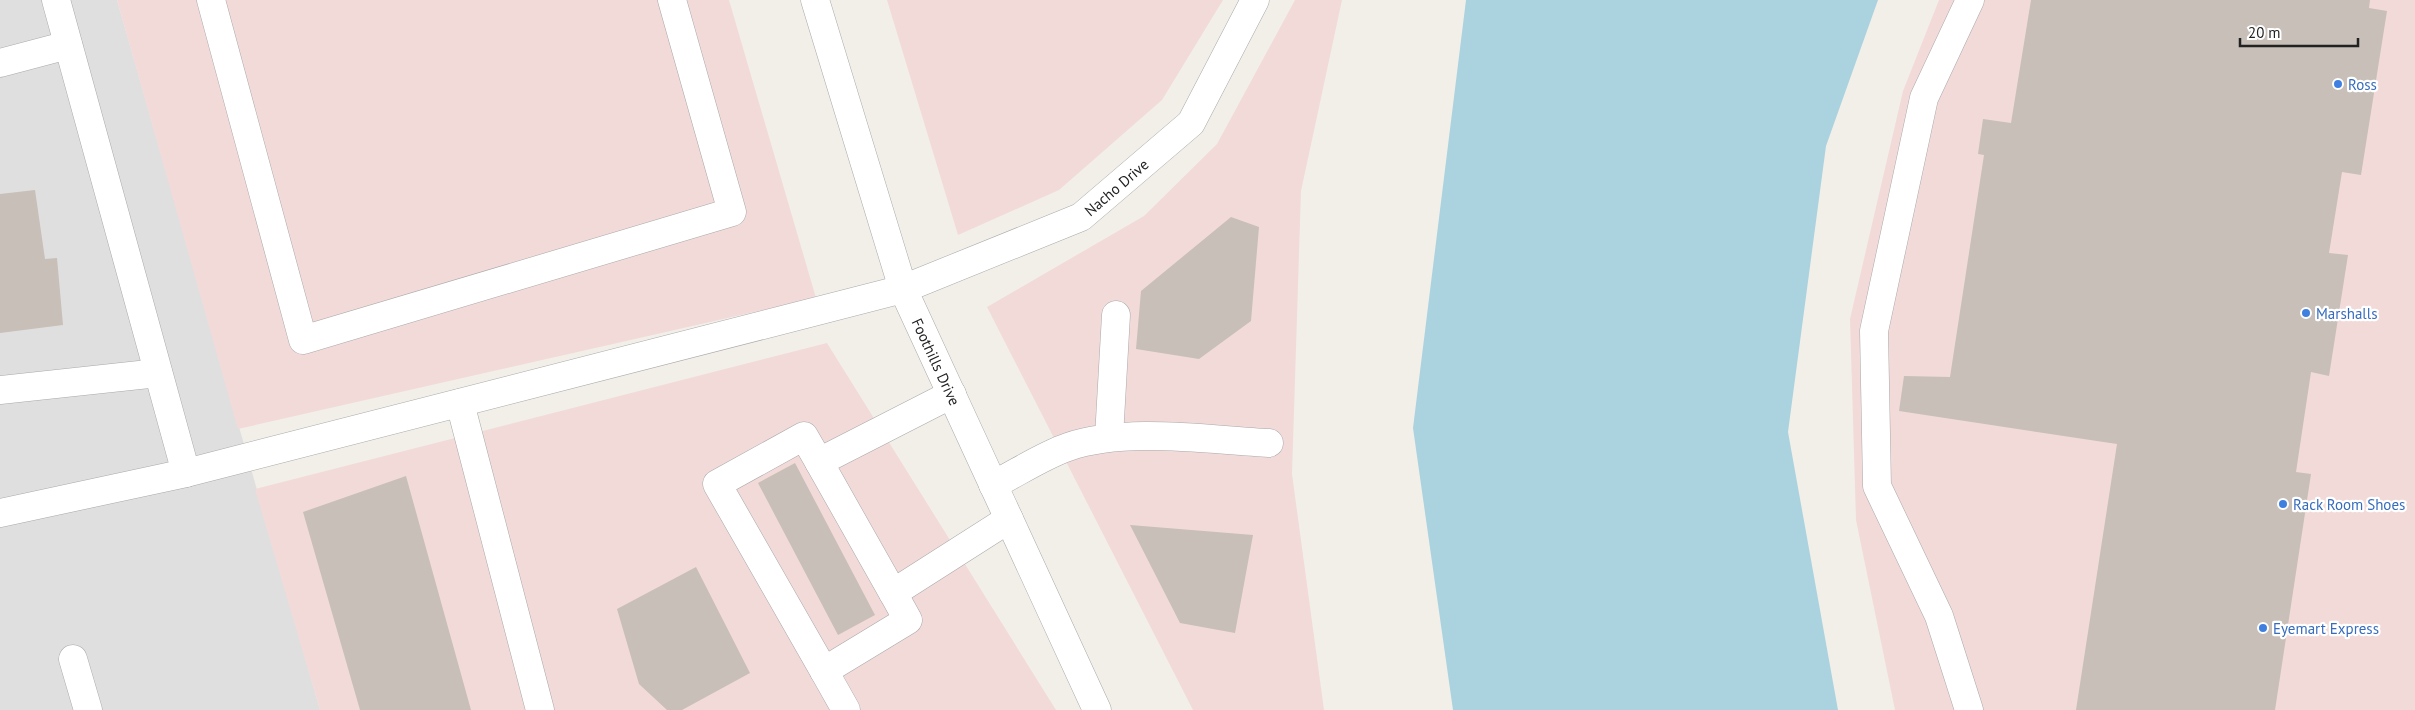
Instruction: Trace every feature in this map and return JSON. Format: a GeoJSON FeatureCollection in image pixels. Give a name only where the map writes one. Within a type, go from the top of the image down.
{"type":"FeatureCollection","features":[{"type":"Feature","properties":{"kind":"street"},"geometry":{"type":"LineString","coordinates":[[56,0],[186,473]]}},
{"type":"Feature","properties":{"kind":"street"},"geometry":{"type":"LineString","coordinates":[[211,0],[303,340],[732,212],[672,0]]}},
{"type":"Feature","properties":{"kind":"street","name":"Foothills Drive"},"geometry":{"type":"LineString","coordinates":[[815,0],[903,289],[1097,710]]}},
{"type":"Feature","properties":{"kind":"street","name":"Nacho Drive"},"geometry":{"type":"LineString","coordinates":[[0,512],[186,473],[903,289],[1081,217],[1191,123],[1255,0]]}},
{"type":"Feature","properties":{"kind":"street"},"geometry":{"type":"LineString","coordinates":[[1969,710],[1938,616],[1877,486],[1874,331],[1924,98],[1970,0]]}},
{"type":"Feature","properties":{"kind":"street"},"geometry":{"type":"LineString","coordinates":[[0,62],[68,46]]}},
{"type":"Feature","properties":{"kind":"street"},"geometry":{"type":"LineString","coordinates":[[1109,438],[1116,315]]}},
{"type":"Feature","properties":{"kind":"street"},"geometry":{"type":"LineString","coordinates":[[0,390],[158,373]]}},
{"type":"Feature","properties":{"kind":"street"},"geometry":{"type":"LineString","coordinates":[[818,462],[952,394]]}},
{"type":"Feature","properties":{"kind":"street"},"geometry":{"type":"LineString","coordinates":[[460,402],[540,710]]}},
{"type":"Feature","properties":{"kind":"street"},"geometry":{"type":"LineString","coordinates":[[824,671],[908,620],[804,436],[717,484],[846,710]]}},
{"type":"Feature","properties":{"kind":"street"},"geometry":{"type":"LineString","coordinates":[[993,485],[1068,447],[1109,438],[1145,436],[1269,442]]}},
{"type":"Feature","properties":{"kind":"street"},"geometry":{"type":"LineString","coordinates":[[893,593],[1009,519]]}},
{"type":"Feature","properties":{"kind":"street"},"geometry":{"type":"LineString","coordinates":[[73,659],[88,710]]}},
{"type":"Feature","properties":{"kind":"shaded area"},"geometry":{"type":"Polygon","coordinates":[[[0,0],[117,0],[320,710],[0,710],[0,0]]]}},
{"type":"Feature","properties":{"kind":"shaded area"},"geometry":{"type":"Polygon","coordinates":[[[117,0],[729,0],[816,298],[238,429],[117,0]]]}},
{"type":"Feature","properties":{"kind":"shaded area"},"geometry":{"type":"Polygon","coordinates":[[[887,0],[1223,0],[1162,100],[1059,190],[958,235],[887,0]]]}},
{"type":"Feature","properties":{"kind":"shaded area"},"geometry":{"type":"Polygon","coordinates":[[[1295,0],[1342,0],[1301,191],[1292,474],[1324,710],[1193,710],[987,307],[1144,216],[1217,144],[1295,0]]]}},
{"type":"Feature","properties":{"kind":"shaded area"},"geometry":{"type":"Polygon","coordinates":[[[1939,0],[2415,0],[2415,710],[1895,710],[1856,520],[1850,319],[1903,91],[1939,0]]]}},
{"type":"Feature","properties":{"kind":"shaded area"},"geometry":{"type":"Polygon","coordinates":[[[827,343],[1056,710],[320,710],[255,489],[827,343]]]}},
{"type":"Feature","properties":{"kind":"water"},"geometry":{"type":"Polygon","coordinates":[[[1466,0],[1878,0],[1826,146],[1788,432],[1838,710],[1453,710],[1413,428],[1466,0]]]}},
{"type":"Feature","properties":{"kind":"building"},"geometry":{"type":"Polygon","coordinates":[[[2031,0],[2370,0],[2369,8],[2387,11],[2361,175],[2342,172],[2329,253],[2348,255],[2329,376],[2311,372],[2296,472],[2311,474],[2275,710],[2076,710],[2117,444],[1899,411],[1904,376],[1950,377],[1984,155],[1978,154],[1983,119],[2011,123],[2031,0]]]}},
{"type":"Feature","properties":{"kind":"building"},"geometry":{"type":"Polygon","coordinates":[[[35,190],[45,259],[57,258],[63,325],[0,333],[0,194],[35,190]]]}},
{"type":"Feature","properties":{"kind":"building"},"geometry":{"type":"Polygon","coordinates":[[[1231,217],[1259,227],[1251,321],[1199,359],[1136,349],[1141,291],[1231,217]]]}},
{"type":"Feature","properties":{"kind":"building"},"geometry":{"type":"Polygon","coordinates":[[[795,463],[875,615],[838,635],[758,483],[795,463]]]}},
{"type":"Feature","properties":{"kind":"building"},"geometry":{"type":"Polygon","coordinates":[[[406,476],[471,710],[360,710],[303,512],[406,476]]]}},
{"type":"Feature","properties":{"kind":"building"},"geometry":{"type":"Polygon","coordinates":[[[1130,525],[1253,535],[1235,633],[1180,623],[1130,525]]]}},
{"type":"Feature","properties":{"kind":"building"},"geometry":{"type":"Polygon","coordinates":[[[696,567],[750,673],[682,710],[667,710],[639,684],[617,609],[696,567]]]}},
{"type":"Feature","properties":{"kind":"place","name":"Ross"},"geometry":{"type":"Point","coordinates":[2338,84]}},
{"type":"Feature","properties":{"kind":"place","name":"Marshalls"},"geometry":{"type":"Point","coordinates":[2306,313]}},
{"type":"Feature","properties":{"kind":"place","name":"Rack Room Shoes"},"geometry":{"type":"Point","coordinates":[2283,504]}},
{"type":"Feature","properties":{"kind":"place","name":"Eyemart Express"},"geometry":{"type":"Point","coordinates":[2263,628]}}]}
